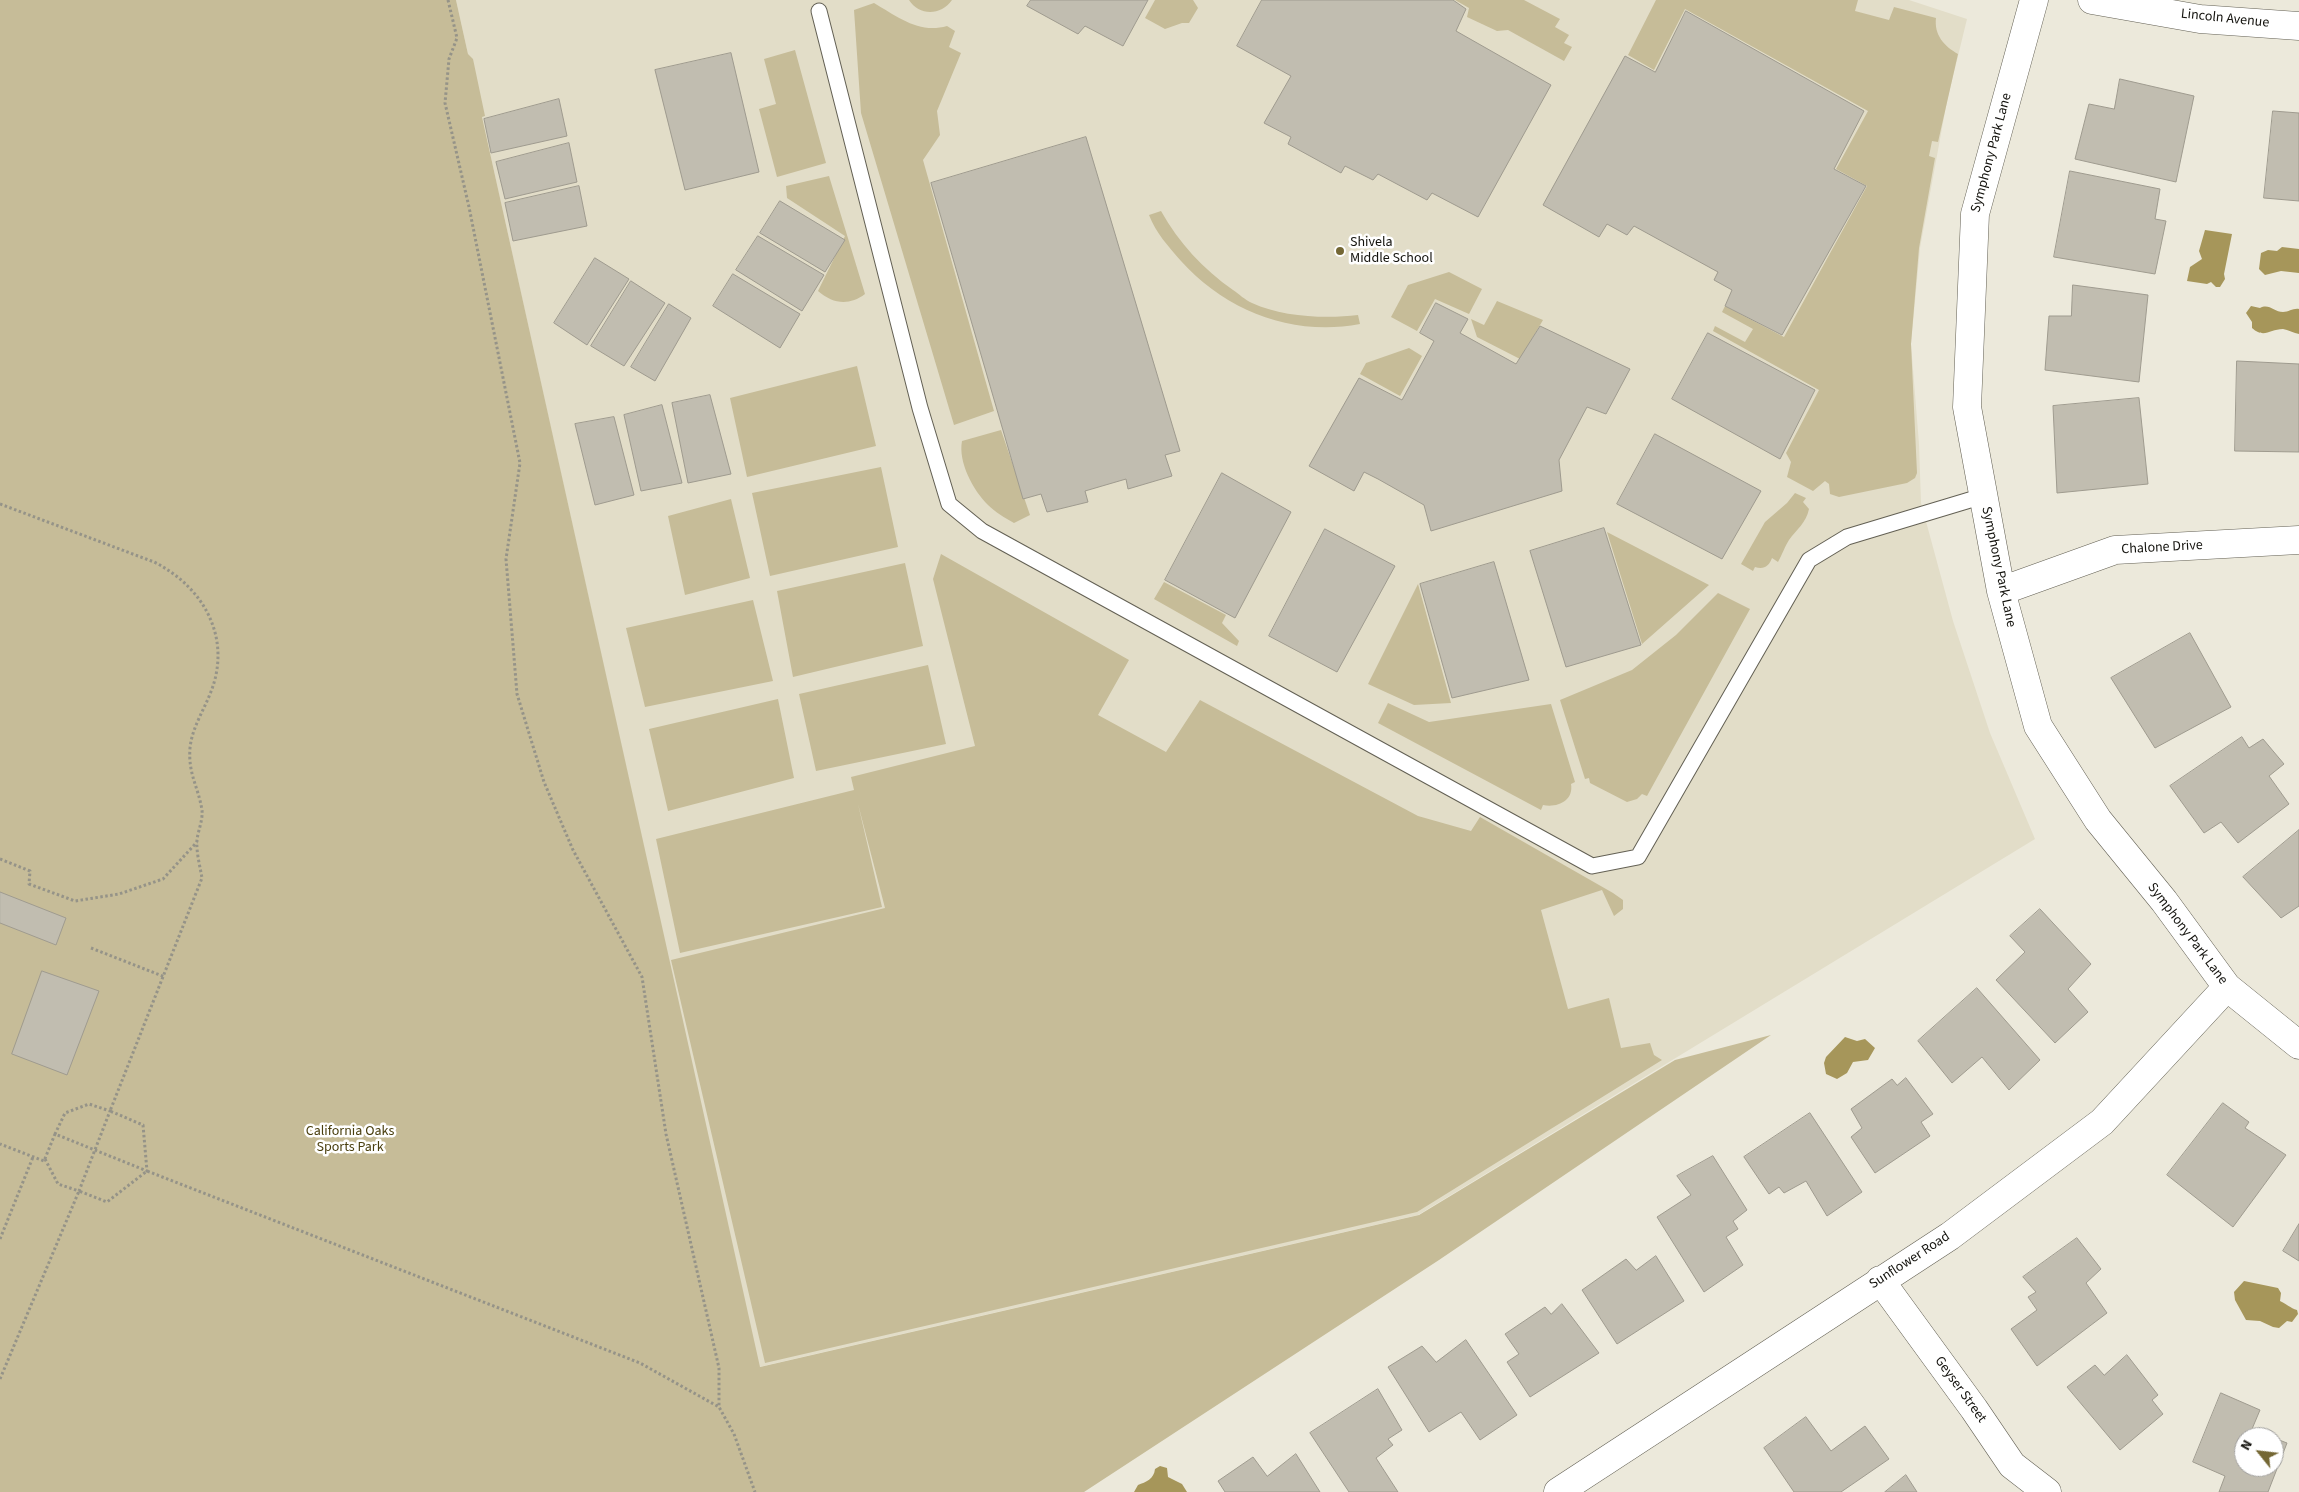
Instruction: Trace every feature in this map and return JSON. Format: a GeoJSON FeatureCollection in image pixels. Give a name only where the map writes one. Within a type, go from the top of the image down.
{"type":"FeatureCollection","features":[{"type":"Feature","properties":{"kind":"street","name":"Symphony Park Lane"},"geometry":{"type":"LineString","coordinates":[[2034,0],[1975,214],[1967,408],[2001,591],[2038,726],[2098,820],[2164,901],[2227,988],[2299,1045]]}},
{"type":"Feature","properties":{"kind":"street","name":"Lincoln Avenue"},"geometry":{"type":"LineString","coordinates":[[2092,0],[2200,19],[2299,26]]}},
{"type":"Feature","properties":{"kind":"street","name":"Chalone Drive"},"geometry":{"type":"LineString","coordinates":[[2001,591],[2115,550],[2299,540]]}},
{"type":"Feature","properties":{"kind":"street","name":"Sunflower Road"},"geometry":{"type":"LineString","coordinates":[[1558,1492],[1950,1236],[2102,1122],[2227,988]]}},
{"type":"Feature","properties":{"kind":"street","name":"Geyser Street"},"geometry":{"type":"LineString","coordinates":[[1880,1280],[1974,1409],[2012,1465],[2047,1492]]}},
{"type":"Feature","properties":{"kind":"lane"},"geometry":{"type":"LineString","coordinates":[[819,11],[920,408],[949,504],[982,531],[1592,866],[1638,857],[1809,560],[1847,537],[1983,496]]}},
{"type":"Feature","properties":{"kind":"path"},"geometry":{"type":"LineString","coordinates":[[448,0],[457,38],[449,59],[445,103],[520,464],[506,559],[517,694],[544,782],[573,850],[642,977],[666,1134],[719,1368],[719,1407],[734,1434],[755,1492]]}},
{"type":"Feature","properties":{"kind":"path"},"geometry":{"type":"LineString","coordinates":[[0,504],[154,562],[172,571],[187,583],[201,601],[215,631],[218,652],[216,674],[210,694],[190,745],[189,768],[202,812],[197,842],[202,878],[165,977],[96,1149],[0,1379]]}},
{"type":"Feature","properties":{"kind":"path"},"geometry":{"type":"LineString","coordinates":[[0,859],[30,871],[29,884],[75,902],[118,894],[162,879],[197,842]]}},
{"type":"Feature","properties":{"kind":"path"},"geometry":{"type":"LineString","coordinates":[[91,948],[165,977]]}},
{"type":"Feature","properties":{"kind":"path"},"geometry":{"type":"LineString","coordinates":[[89,1104],[143,1125],[147,1171],[107,1202],[58,1184],[45,1159],[65,1113],[89,1104]]}},
{"type":"Feature","properties":{"kind":"path"},"geometry":{"type":"LineString","coordinates":[[55,1134],[640,1363],[719,1407]]}},
{"type":"Feature","properties":{"kind":"path"},"geometry":{"type":"LineString","coordinates":[[0,1144],[44,1161],[45,1159]]}},
{"type":"Feature","properties":{"kind":"path"},"geometry":{"type":"LineString","coordinates":[[0,1239],[33,1157]]}},
{"type":"Feature","properties":{"kind":"shaded area"},"geometry":{"type":"Polygon","coordinates":[[[456,0],[1909,0],[1967,19],[1947,101],[1920,248],[1911,344],[1919,444],[1921,503],[1953,621],[1990,733],[2035,839],[1418,1215],[759,1367],[456,0]]]}},
{"type":"Feature","properties":{"kind":"shaded area"},"geometry":{"type":"Polygon","coordinates":[[[2205,230],[2232,234],[2224,274],[2225,279],[2220,287],[2216,287],[2211,282],[2207,284],[2187,281],[2190,267],[2202,259],[2199,251],[2205,230]]]}},
{"type":"Feature","properties":{"kind":"shaded area"},"geometry":{"type":"Polygon","coordinates":[[[2282,247],[2299,249],[2299,273],[2281,271],[2265,275],[2259,269],[2261,253],[2268,250],[2277,251],[2282,247]]]}},
{"type":"Feature","properties":{"kind":"shaded area"},"geometry":{"type":"Polygon","coordinates":[[[2251,306],[2269,307],[2280,312],[2299,309],[2299,334],[2283,329],[2264,333],[2256,331],[2252,328],[2252,322],[2246,313],[2251,306]]]}},
{"type":"Feature","properties":{"kind":"shaded area"},"geometry":{"type":"Polygon","coordinates":[[[1845,1037],[1857,1041],[1865,1039],[1875,1048],[1868,1060],[1853,1062],[1847,1073],[1837,1079],[1826,1074],[1824,1063],[1826,1057],[1845,1037]]]}},
{"type":"Feature","properties":{"kind":"shaded area"},"geometry":{"type":"Polygon","coordinates":[[[2244,1281],[2278,1288],[2281,1293],[2280,1301],[2297,1310],[2298,1314],[2292,1322],[2287,1321],[2279,1328],[2260,1321],[2246,1320],[2235,1300],[2234,1292],[2244,1281]]]}},
{"type":"Feature","properties":{"kind":"shaded area"},"geometry":{"type":"Polygon","coordinates":[[[1160,1466],[1167,1468],[1168,1477],[1182,1484],[1187,1492],[1134,1492],[1138,1485],[1149,1480],[1155,1469],[1160,1466]]]}},
{"type":"Feature","properties":{"kind":"green space","name":"California Oaks Sports Park"},"geometry":{"type":"Polygon","coordinates":[[[0,0],[456,0],[468,54],[473,59],[485,116],[482,117],[760,1367],[1419,1215],[1675,1060],[1771,1035],[1439,1260],[1084,1492],[0,1492],[0,0]]]}},
{"type":"Feature","properties":{"kind":"green space"},"geometry":{"type":"Polygon","coordinates":[[[909,0],[952,0],[942,9],[930,12],[918,9],[909,0]]]}},
{"type":"Feature","properties":{"kind":"green space"},"geometry":{"type":"Polygon","coordinates":[[[1155,0],[1193,0],[1198,8],[1189,23],[1182,23],[1165,29],[1145,18],[1155,0]]]}},
{"type":"Feature","properties":{"kind":"green space"},"geometry":{"type":"Polygon","coordinates":[[[1455,0],[1524,0],[1560,19],[1555,27],[1569,35],[1564,43],[1572,47],[1564,61],[1508,30],[1497,31],[1467,17],[1469,8],[1455,0]]]}},
{"type":"Feature","properties":{"kind":"green space"},"geometry":{"type":"Polygon","coordinates":[[[1656,0],[1858,0],[1855,11],[1889,20],[1894,7],[1936,18],[1938,35],[1948,47],[1958,54],[1938,142],[1932,141],[1929,156],[1935,158],[1919,248],[1911,344],[1917,473],[1915,478],[1907,483],[1839,497],[1830,494],[1829,484],[1825,481],[1813,491],[1787,477],[1791,462],[1786,453],[1819,390],[1713,331],[1715,326],[1745,342],[1753,329],[1722,312],[1725,306],[1784,337],[1867,186],[1836,169],[1868,111],[1685,9],[1654,70],[1628,55],[1656,0]]]}},
{"type":"Feature","properties":{"kind":"green space"},"geometry":{"type":"Polygon","coordinates":[[[874,3],[900,19],[918,26],[937,28],[947,26],[955,31],[949,47],[961,53],[937,111],[940,135],[923,160],[994,411],[954,425],[861,113],[854,10],[874,3]]]}},
{"type":"Feature","properties":{"kind":"green space"},"geometry":{"type":"Polygon","coordinates":[[[795,50],[826,163],[777,177],[759,109],[776,104],[764,59],[795,50]]]}},
{"type":"Feature","properties":{"kind":"green space"},"geometry":{"type":"Polygon","coordinates":[[[829,176],[865,294],[847,302],[829,299],[818,291],[845,236],[787,198],[786,186],[829,176]]]}},
{"type":"Feature","properties":{"kind":"green space"},"geometry":{"type":"Polygon","coordinates":[[[1161,211],[1192,255],[1222,282],[1249,302],[1264,308],[1304,316],[1332,317],[1358,315],[1360,324],[1310,327],[1262,316],[1240,306],[1219,294],[1199,279],[1167,245],[1155,228],[1149,215],[1161,211]]]}},
{"type":"Feature","properties":{"kind":"green space"},"geometry":{"type":"Polygon","coordinates":[[[1449,272],[1482,289],[1469,314],[1435,299],[1417,331],[1391,317],[1408,285],[1449,272]]]}},
{"type":"Feature","properties":{"kind":"green space"},"geometry":{"type":"Polygon","coordinates":[[[1497,301],[1543,320],[1520,359],[1477,337],[1471,319],[1484,325],[1497,301]]]}},
{"type":"Feature","properties":{"kind":"green space"},"geometry":{"type":"Polygon","coordinates":[[[1409,348],[1422,356],[1400,396],[1360,374],[1366,363],[1409,348]]]}},
{"type":"Feature","properties":{"kind":"green space"},"geometry":{"type":"Polygon","coordinates":[[[857,366],[876,446],[747,477],[730,398],[857,366]]]}},
{"type":"Feature","properties":{"kind":"green space"},"geometry":{"type":"Polygon","coordinates":[[[1001,430],[1030,515],[1014,523],[994,510],[982,499],[972,484],[962,458],[962,441],[1001,430]]]}},
{"type":"Feature","properties":{"kind":"green space"},"geometry":{"type":"Polygon","coordinates":[[[881,467],[898,547],[770,576],[752,493],[881,467]]]}},
{"type":"Feature","properties":{"kind":"green space"},"geometry":{"type":"Polygon","coordinates":[[[1795,493],[1806,498],[1803,502],[1809,509],[1806,518],[1789,540],[1778,562],[1772,558],[1766,567],[1755,567],[1753,571],[1741,564],[1765,522],[1787,503],[1795,493]]]}},
{"type":"Feature","properties":{"kind":"green space"},"geometry":{"type":"Polygon","coordinates":[[[731,499],[750,578],[685,595],[668,516],[731,499]]]}},
{"type":"Feature","properties":{"kind":"green space"},"geometry":{"type":"Polygon","coordinates":[[[1607,532],[1709,585],[1642,644],[1607,532]]]}},
{"type":"Feature","properties":{"kind":"green space"},"geometry":{"type":"Polygon","coordinates":[[[941,554],[1129,660],[1098,715],[1166,752],[1200,700],[1418,816],[1471,831],[1480,817],[1623,900],[1623,909],[1614,916],[1602,890],[1541,910],[1568,1009],[1609,998],[1621,1048],[1650,1043],[1654,1055],[1662,1060],[1417,1212],[765,1363],[671,960],[885,908],[858,804],[882,907],[680,953],[656,839],[854,790],[851,777],[975,746],[933,579],[941,554]]]}},
{"type":"Feature","properties":{"kind":"green space"},"geometry":{"type":"Polygon","coordinates":[[[905,563],[923,646],[793,677],[777,591],[905,563]]]}},
{"type":"Feature","properties":{"kind":"green space"},"geometry":{"type":"Polygon","coordinates":[[[1164,582],[1226,615],[1222,623],[1239,641],[1237,646],[1154,599],[1164,582]]]}},
{"type":"Feature","properties":{"kind":"green space"},"geometry":{"type":"Polygon","coordinates":[[[1418,584],[1451,703],[1414,705],[1368,684],[1418,584]]]}},
{"type":"Feature","properties":{"kind":"green space"},"geometry":{"type":"Polygon","coordinates":[[[1718,593],[1750,609],[1647,796],[1642,794],[1637,799],[1627,802],[1590,783],[1589,778],[1585,779],[1560,700],[1632,670],[1676,635],[1718,593]]]}},
{"type":"Feature","properties":{"kind":"green space"},"geometry":{"type":"Polygon","coordinates":[[[753,600],[773,681],[645,707],[626,628],[753,600]]]}},
{"type":"Feature","properties":{"kind":"green space"},"geometry":{"type":"Polygon","coordinates":[[[928,665],[946,744],[816,771],[799,694],[928,665]]]}},
{"type":"Feature","properties":{"kind":"green space"},"geometry":{"type":"Polygon","coordinates":[[[778,699],[794,778],[668,811],[649,729],[778,699]]]}},
{"type":"Feature","properties":{"kind":"green space"},"geometry":{"type":"Polygon","coordinates":[[[1388,703],[1429,722],[1551,704],[1575,782],[1571,784],[1570,795],[1559,804],[1543,805],[1541,810],[1378,723],[1388,703]]]}},
{"type":"Feature","properties":{"kind":"building"},"geometry":{"type":"Polygon","coordinates":[[[1031,0],[1148,0],[1123,46],[1085,26],[1078,34],[1027,6],[1031,0]]]}},
{"type":"Feature","properties":{"kind":"building"},"geometry":{"type":"Polygon","coordinates":[[[1262,0],[1453,0],[1466,9],[1456,31],[1551,85],[1478,217],[1432,193],[1427,200],[1378,174],[1373,180],[1345,166],[1341,173],[1288,144],[1291,137],[1264,123],[1291,76],[1237,46],[1262,0]]]}},
{"type":"Feature","properties":{"kind":"building"},"geometry":{"type":"Polygon","coordinates":[[[1686,11],[1864,111],[1834,169],[1866,186],[1782,335],[1725,306],[1732,290],[1714,280],[1718,272],[1634,226],[1627,235],[1607,224],[1599,237],[1543,205],[1625,56],[1655,72],[1686,11]]]}},
{"type":"Feature","properties":{"kind":"building"},"geometry":{"type":"Polygon","coordinates":[[[731,53],[759,172],[685,190],[655,70],[731,53]]]}},
{"type":"Feature","properties":{"kind":"building"},"geometry":{"type":"Polygon","coordinates":[[[2120,79],[2194,96],[2176,182],[2075,159],[2089,104],[2114,109],[2120,79]]]}},
{"type":"Feature","properties":{"kind":"building"},"geometry":{"type":"Polygon","coordinates":[[[559,99],[567,136],[491,153],[484,119],[559,99]]]}},
{"type":"Feature","properties":{"kind":"building"},"geometry":{"type":"Polygon","coordinates":[[[2273,111],[2299,113],[2299,201],[2264,198],[2273,111]]]}},
{"type":"Feature","properties":{"kind":"building"},"geometry":{"type":"Polygon","coordinates":[[[1086,137],[1180,451],[1165,455],[1172,476],[1128,489],[1126,479],[1085,491],[1088,502],[1047,512],[1041,494],[1023,499],[931,183],[1086,137]]]}},
{"type":"Feature","properties":{"kind":"building"},"geometry":{"type":"Polygon","coordinates":[[[569,143],[577,182],[505,199],[496,162],[569,143]]]}},
{"type":"Feature","properties":{"kind":"building"},"geometry":{"type":"Polygon","coordinates":[[[2070,171],[2160,189],[2155,219],[2166,221],[2155,274],[2054,257],[2070,171]]]}},
{"type":"Feature","properties":{"kind":"building"},"geometry":{"type":"Polygon","coordinates":[[[579,186],[587,226],[513,241],[505,203],[579,186]]]}},
{"type":"Feature","properties":{"kind":"building"},"geometry":{"type":"Polygon","coordinates":[[[780,201],[845,240],[825,272],[760,233],[780,201]]]}},
{"type":"Feature","properties":{"kind":"building"},"geometry":{"type":"Polygon","coordinates":[[[758,236],[824,275],[802,311],[736,270],[758,236]]]}},
{"type":"Feature","properties":{"kind":"building"},"geometry":{"type":"Polygon","coordinates":[[[595,258],[629,279],[587,345],[554,323],[595,258]]]}},
{"type":"Feature","properties":{"kind":"building"},"geometry":{"type":"Polygon","coordinates":[[[733,274],[800,314],[780,348],[713,306],[733,274]]]}},
{"type":"Feature","properties":{"kind":"building"},"geometry":{"type":"Polygon","coordinates":[[[631,281],[665,303],[624,366],[591,346],[631,281]]]}},
{"type":"Feature","properties":{"kind":"building"},"geometry":{"type":"Polygon","coordinates":[[[2073,285],[2148,295],[2139,382],[2045,370],[2049,316],[2071,316],[2073,285]]]}},
{"type":"Feature","properties":{"kind":"building"},"geometry":{"type":"Polygon","coordinates":[[[1436,303],[1468,319],[1460,333],[1516,364],[1540,326],[1630,369],[1606,414],[1587,407],[1559,460],[1562,491],[1431,531],[1424,505],[1378,479],[1364,472],[1354,491],[1309,466],[1359,378],[1402,400],[1434,341],[1420,333],[1436,303]]]}},
{"type":"Feature","properties":{"kind":"building"},"geometry":{"type":"Polygon","coordinates":[[[669,304],[691,318],[655,381],[631,367],[669,304]]]}},
{"type":"Feature","properties":{"kind":"building"},"geometry":{"type":"Polygon","coordinates":[[[1708,333],[1815,390],[1780,459],[1672,399],[1708,333]]]}},
{"type":"Feature","properties":{"kind":"building"},"geometry":{"type":"Polygon","coordinates":[[[2237,361],[2299,364],[2299,452],[2235,451],[2237,361]]]}},
{"type":"Feature","properties":{"kind":"building"},"geometry":{"type":"Polygon","coordinates":[[[710,395],[731,474],[688,483],[672,403],[710,395]]]}},
{"type":"Feature","properties":{"kind":"building"},"geometry":{"type":"Polygon","coordinates":[[[2139,398],[2148,484],[2057,493],[2053,406],[2139,398]]]}},
{"type":"Feature","properties":{"kind":"building"},"geometry":{"type":"Polygon","coordinates":[[[662,405],[682,483],[641,491],[624,415],[662,405]]]}},
{"type":"Feature","properties":{"kind":"building"},"geometry":{"type":"Polygon","coordinates":[[[614,417],[634,495],[595,505],[575,424],[614,417]]]}},
{"type":"Feature","properties":{"kind":"building"},"geometry":{"type":"Polygon","coordinates":[[[1655,434],[1761,491],[1722,559],[1617,504],[1655,434]]]}},
{"type":"Feature","properties":{"kind":"building"},"geometry":{"type":"Polygon","coordinates":[[[1222,473],[1291,512],[1235,618],[1165,580],[1222,473]]]}},
{"type":"Feature","properties":{"kind":"building"},"geometry":{"type":"Polygon","coordinates":[[[1604,528],[1641,645],[1566,667],[1530,551],[1604,528]]]}},
{"type":"Feature","properties":{"kind":"building"},"geometry":{"type":"Polygon","coordinates":[[[1325,529],[1395,566],[1337,672],[1269,636],[1325,529]]]}},
{"type":"Feature","properties":{"kind":"building"},"geometry":{"type":"Polygon","coordinates":[[[1494,562],[1529,680],[1452,698],[1420,584],[1494,562]]]}},
{"type":"Feature","properties":{"kind":"building"},"geometry":{"type":"Polygon","coordinates":[[[2190,633],[2231,707],[2155,748],[2111,678],[2190,633]]]}},
{"type":"Feature","properties":{"kind":"building"},"geometry":{"type":"Polygon","coordinates":[[[2242,737],[2249,748],[2263,739],[2284,764],[2269,776],[2289,804],[2238,843],[2221,822],[2204,833],[2170,786],[2242,737]]]}},
{"type":"Feature","properties":{"kind":"building"},"geometry":{"type":"Polygon","coordinates":[[[2299,830],[2299,906],[2281,918],[2243,877],[2299,830]]]}},
{"type":"Feature","properties":{"kind":"building"},"geometry":{"type":"Polygon","coordinates":[[[0,892],[66,918],[56,945],[0,923],[0,892]]]}},
{"type":"Feature","properties":{"kind":"building"},"geometry":{"type":"Polygon","coordinates":[[[2040,909],[2091,964],[2068,989],[2088,1012],[2055,1043],[1996,980],[2025,952],[2010,936],[2040,909]]]}},
{"type":"Feature","properties":{"kind":"building"},"geometry":{"type":"Polygon","coordinates":[[[42,971],[99,991],[67,1075],[12,1054],[42,971]]]}},
{"type":"Feature","properties":{"kind":"building"},"geometry":{"type":"Polygon","coordinates":[[[1977,988],[2040,1060],[2009,1090],[1982,1057],[1952,1083],[1918,1041],[1977,988]]]}},
{"type":"Feature","properties":{"kind":"building"},"geometry":{"type":"Polygon","coordinates":[[[1906,1078],[1933,1114],[1921,1122],[1930,1136],[1875,1173],[1851,1137],[1862,1128],[1851,1109],[1892,1079],[1897,1085],[1906,1078]]]}},
{"type":"Feature","properties":{"kind":"building"},"geometry":{"type":"Polygon","coordinates":[[[2223,1103],[2249,1122],[2245,1128],[2286,1155],[2233,1227],[2167,1175],[2223,1103]]]}},
{"type":"Feature","properties":{"kind":"building"},"geometry":{"type":"Polygon","coordinates":[[[1810,1113],[1862,1192],[1827,1216],[1806,1181],[1784,1193],[1779,1187],[1769,1194],[1744,1157],[1810,1113]]]}},
{"type":"Feature","properties":{"kind":"building"},"geometry":{"type":"Polygon","coordinates":[[[1713,1156],[1747,1210],[1733,1221],[1738,1229],[1726,1237],[1743,1265],[1704,1292],[1657,1217],[1691,1195],[1677,1176],[1713,1156]]]}},
{"type":"Feature","properties":{"kind":"building"},"geometry":{"type":"Polygon","coordinates":[[[2299,1224],[2299,1261],[2283,1251],[2299,1224]]]}},
{"type":"Feature","properties":{"kind":"building"},"geometry":{"type":"Polygon","coordinates":[[[2077,1238],[2101,1269],[2086,1283],[2107,1313],[2037,1366],[2011,1329],[2037,1310],[2028,1297],[2036,1292],[2023,1277],[2077,1238]]]}},
{"type":"Feature","properties":{"kind":"building"},"geometry":{"type":"Polygon","coordinates":[[[1656,1256],[1684,1301],[1617,1344],[1582,1290],[1626,1259],[1636,1270],[1656,1256]]]}},
{"type":"Feature","properties":{"kind":"building"},"geometry":{"type":"Polygon","coordinates":[[[1562,1304],[1599,1353],[1530,1397],[1507,1362],[1519,1354],[1505,1334],[1545,1307],[1551,1314],[1562,1304]]]}},
{"type":"Feature","properties":{"kind":"building"},"geometry":{"type":"Polygon","coordinates":[[[1466,1340],[1517,1415],[1480,1440],[1461,1412],[1429,1432],[1388,1367],[1422,1346],[1436,1362],[1466,1340]]]}},
{"type":"Feature","properties":{"kind":"building"},"geometry":{"type":"Polygon","coordinates":[[[2127,1355],[2158,1395],[2152,1400],[2163,1414],[2120,1450],[2067,1387],[2095,1365],[2104,1375],[2127,1355]]]}},
{"type":"Feature","properties":{"kind":"building"},"geometry":{"type":"Polygon","coordinates":[[[1378,1389],[1402,1430],[1388,1439],[1393,1445],[1376,1458],[1398,1492],[1349,1492],[1310,1433],[1378,1389]]]}},
{"type":"Feature","properties":{"kind":"building"},"geometry":{"type":"Polygon","coordinates":[[[2221,1393],[2260,1410],[2253,1427],[2234,1427],[2234,1477],[2274,1477],[2268,1492],[2219,1492],[2225,1476],[2193,1462],[2221,1393]]]}},
{"type":"Feature","properties":{"kind":"building"},"geometry":{"type":"Polygon","coordinates":[[[1806,1417],[1831,1451],[1865,1426],[1889,1459],[1841,1492],[1794,1492],[1764,1448],[1806,1417]]]}},
{"type":"Feature","properties":{"kind":"building"},"geometry":{"type":"Polygon","coordinates":[[[1296,1454],[1320,1492],[1225,1492],[1218,1481],[1253,1457],[1267,1476],[1296,1454]]]}},
{"type":"Feature","properties":{"kind":"building"},"geometry":{"type":"Polygon","coordinates":[[[1906,1475],[1917,1492],[1885,1492],[1906,1475]]]}},
{"type":"Feature","properties":{"kind":"place","name":"Shivela Middle School"},"geometry":{"type":"Point","coordinates":[1340,251]}}]}
